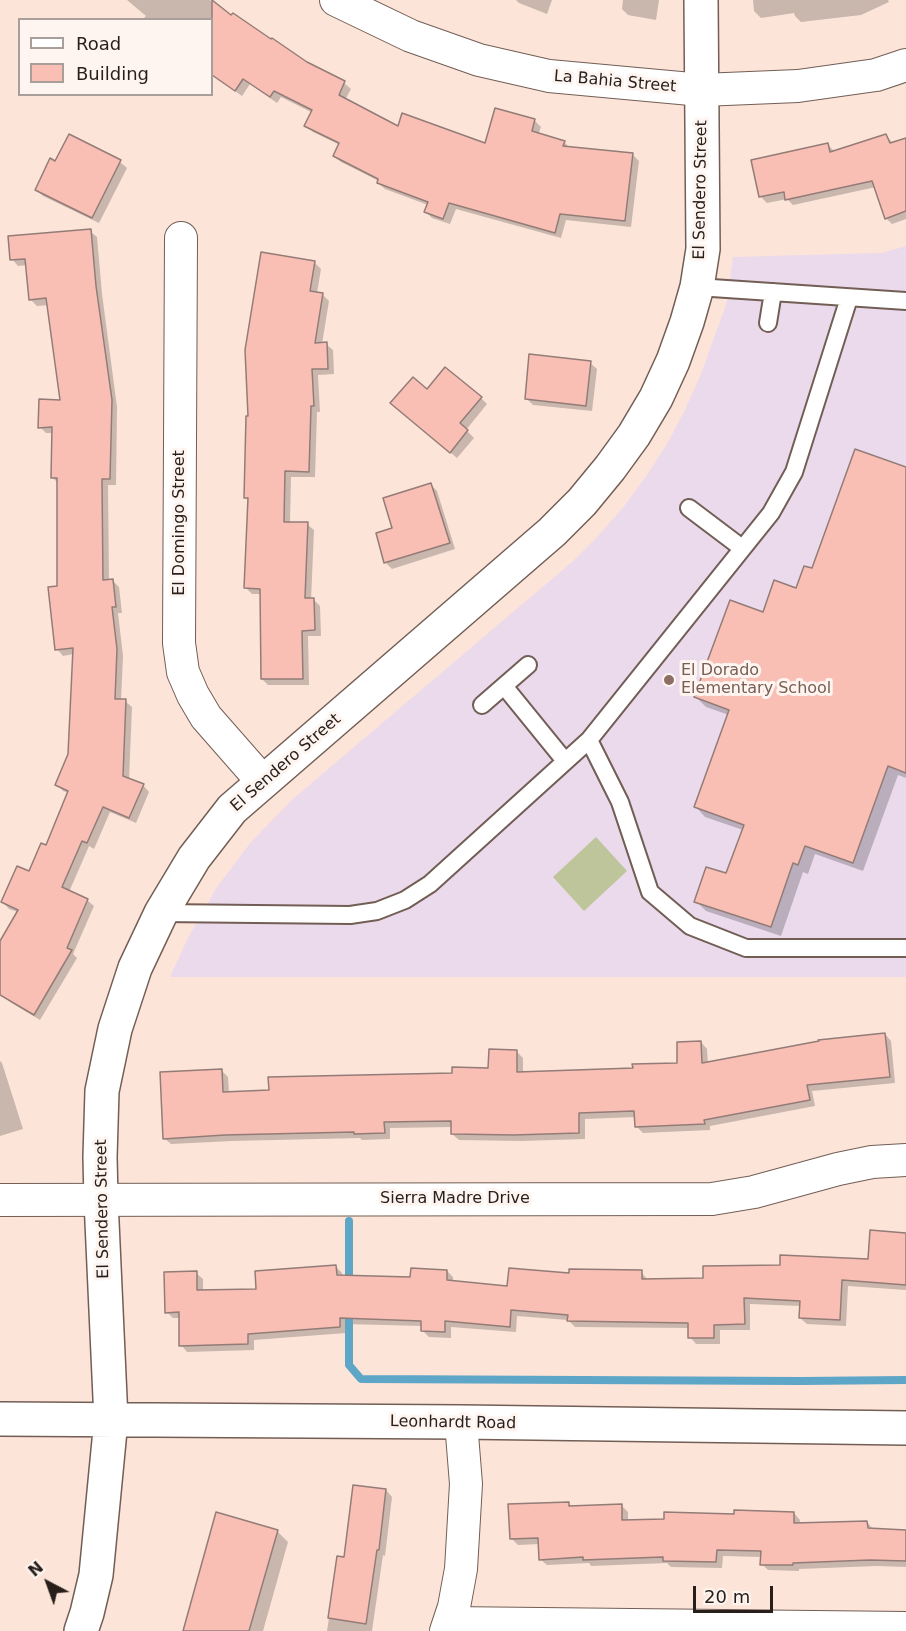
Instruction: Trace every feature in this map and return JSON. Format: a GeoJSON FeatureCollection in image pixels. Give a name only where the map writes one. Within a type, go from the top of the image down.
{"type":"FeatureCollection","features":[{"type":"Feature","properties":{"kind":"street","name":"La Bahia Street"},"geometry":{"type":"LineString","coordinates":[[336,0],[411,36],[479,60],[549,76],[702,90],[798,86],[876,75],[906,65]]}},
{"type":"Feature","properties":{"kind":"street","name":"El Sendero Street"},"geometry":{"type":"LineString","coordinates":[[81,1631],[96,1575],[111,1420],[101,1200],[102,1091],[115,1029],[135,968],[161,913],[194,858],[232,809],[552,532],[582,502],[610,468],[634,435],[656,398],[687,322],[697,287],[703,249],[701,0]]}},
{"type":"Feature","properties":{"kind":"street","name":"El Domingo Street"},"geometry":{"type":"LineString","coordinates":[[181,238],[179,643],[183,672],[206,717],[263,782]]}},
{"type":"Feature","properties":{"kind":"street","name":"Sierra Madre Drive"},"geometry":{"type":"LineString","coordinates":[[0,1200],[712,1199],[754,1192],[837,1169],[872,1162],[906,1160]]}},
{"type":"Feature","properties":{"kind":"street","name":"Leonhardt Road"},"geometry":{"type":"LineString","coordinates":[[0,1419],[906,1428]]}},
{"type":"Feature","properties":{"kind":"street"},"geometry":{"type":"LineString","coordinates":[[461,1422],[466,1484],[463,1548],[460,1578],[447,1627],[906,1628]]}},
{"type":"Feature","properties":{"kind":"lane"},"geometry":{"type":"LineString","coordinates":[[697,287],[906,301]]}},
{"type":"Feature","properties":{"kind":"lane"},"geometry":{"type":"LineString","coordinates":[[768,323],[773,292]]}},
{"type":"Feature","properties":{"kind":"lane"},"geometry":{"type":"LineString","coordinates":[[161,913],[350,915],[377,911],[405,900],[430,884],[589,740],[771,513],[794,472],[849,298]]}},
{"type":"Feature","properties":{"kind":"lane"},"geometry":{"type":"LineString","coordinates":[[689,508],[742,548]]}},
{"type":"Feature","properties":{"kind":"lane"},"geometry":{"type":"LineString","coordinates":[[482,705],[528,666]]}},
{"type":"Feature","properties":{"kind":"lane"},"geometry":{"type":"LineString","coordinates":[[504,686],[566,761]]}},
{"type":"Feature","properties":{"kind":"lane"},"geometry":{"type":"LineString","coordinates":[[589,740],[620,802],[650,892],[690,926],[746,948],[906,948]]}},
{"type":"Feature","properties":{"kind":"shaded area","name":"El Dorado Elementary School"},"geometry":{"type":"Polygon","coordinates":[[[906,246],[906,977],[170,977],[188,938],[217,887],[251,842],[294,798],[572,562],[625,505],[667,444],[701,374],[727,302],[733,257],[882,253],[906,246]]]}},
{"type":"Feature","properties":{"kind":"green space"},"geometry":{"type":"Polygon","coordinates":[[[596,837],[627,871],[584,911],[553,877],[596,837]]]}},
{"type":"Feature","properties":{"kind":"building"},"geometry":{"type":"Polygon","coordinates":[[[212,0],[231,15],[233,13],[307,62],[345,81],[339,95],[398,126],[402,113],[485,143],[495,108],[535,119],[532,131],[565,141],[563,146],[633,153],[625,221],[560,214],[555,233],[449,203],[443,219],[424,212],[428,202],[377,183],[378,179],[333,156],[339,143],[304,126],[312,110],[274,91],[270,97],[243,79],[235,91],[213,76],[212,0]]]}},
{"type":"Feature","properties":{"kind":"building"},"geometry":{"type":"Polygon","coordinates":[[[69,134],[121,160],[92,218],[35,190],[50,158],[55,161],[69,134]]]}},
{"type":"Feature","properties":{"kind":"building"},"geometry":{"type":"Polygon","coordinates":[[[886,134],[890,143],[906,138],[906,211],[885,219],[872,181],[785,200],[784,192],[759,197],[751,160],[828,143],[830,152],[886,134]]]}},
{"type":"Feature","properties":{"kind":"building"},"geometry":{"type":"Polygon","coordinates":[[[91,229],[96,286],[112,400],[110,479],[102,479],[103,580],[113,579],[116,607],[112,607],[117,649],[115,699],[126,699],[123,776],[144,784],[129,818],[103,807],[87,843],[82,841],[62,887],[88,899],[67,948],[72,950],[34,1015],[0,995],[0,941],[18,910],[1,902],[17,866],[29,871],[41,843],[46,845],[68,791],[55,785],[68,754],[73,648],[55,650],[48,587],[57,586],[57,478],[51,478],[52,427],[38,428],[39,399],[60,400],[46,298],[29,300],[25,259],[10,260],[8,236],[91,229]]]}},
{"type":"Feature","properties":{"kind":"building"},"geometry":{"type":"Polygon","coordinates":[[[261,252],[315,261],[310,291],[323,293],[315,343],[327,342],[328,369],[312,369],[314,406],[311,406],[309,472],[285,471],[284,522],[308,522],[305,598],[314,598],[315,630],[302,631],[303,679],[261,679],[260,589],[244,588],[248,498],[244,498],[246,416],[248,416],[245,350],[261,252]]]}},
{"type":"Feature","properties":{"kind":"building"},"geometry":{"type":"Polygon","coordinates":[[[529,354],[591,361],[586,406],[525,399],[529,354]]]}},
{"type":"Feature","properties":{"kind":"building"},"geometry":{"type":"Polygon","coordinates":[[[445,367],[482,397],[460,423],[468,430],[450,453],[390,403],[413,377],[427,389],[445,367]]]}},
{"type":"Feature","properties":{"kind":"building"},"geometry":{"type":"Polygon","coordinates":[[[855,449],[906,467],[906,773],[888,766],[853,863],[805,846],[798,865],[793,863],[771,927],[694,902],[706,867],[726,873],[744,825],[694,807],[729,710],[694,697],[730,600],[763,612],[774,580],[796,588],[804,566],[812,568],[855,449]]]}},
{"type":"Feature","properties":{"kind":"building"},"geometry":{"type":"Polygon","coordinates":[[[431,483],[450,543],[384,563],[376,533],[392,528],[383,498],[431,483]]]}},
{"type":"Feature","properties":{"kind":"building"},"geometry":{"type":"Polygon","coordinates":[[[885,1033],[890,1077],[807,1085],[810,1100],[704,1120],[705,1124],[635,1127],[634,1111],[579,1113],[579,1133],[451,1134],[451,1121],[384,1122],[385,1133],[225,1135],[163,1139],[160,1072],[222,1069],[223,1092],[269,1090],[268,1077],[452,1073],[452,1067],[488,1068],[489,1049],[517,1050],[517,1072],[633,1068],[632,1064],[677,1063],[677,1042],[701,1041],[702,1063],[818,1040],[885,1033]]]}},
{"type":"Feature","properties":{"kind":"building"},"geometry":{"type":"Polygon","coordinates":[[[870,1230],[906,1233],[906,1285],[842,1280],[840,1320],[799,1318],[800,1301],[744,1298],[745,1324],[714,1325],[714,1338],[688,1338],[688,1323],[567,1321],[568,1315],[511,1310],[510,1327],[445,1321],[445,1332],[421,1331],[421,1321],[340,1318],[340,1327],[248,1334],[248,1344],[179,1346],[179,1312],[165,1313],[164,1272],[197,1271],[197,1290],[256,1289],[255,1271],[336,1265],[337,1275],[410,1277],[411,1268],[447,1270],[447,1280],[507,1286],[509,1268],[569,1273],[569,1269],[642,1270],[642,1279],[703,1278],[703,1266],[780,1265],[780,1255],[868,1259],[870,1230]]]}},
{"type":"Feature","properties":{"kind":"building"},"geometry":{"type":"Polygon","coordinates":[[[353,1485],[386,1489],[379,1550],[377,1550],[366,1624],[328,1618],[337,1556],[344,1557],[353,1485]]]}},
{"type":"Feature","properties":{"kind":"building"},"geometry":{"type":"Polygon","coordinates":[[[569,1502],[569,1506],[622,1504],[622,1520],[664,1519],[664,1512],[734,1514],[734,1510],[794,1512],[794,1523],[867,1521],[868,1528],[906,1530],[906,1561],[870,1560],[760,1565],[761,1551],[717,1550],[716,1562],[663,1561],[663,1557],[583,1560],[583,1557],[539,1560],[538,1538],[510,1539],[508,1504],[569,1502]]]}},
{"type":"Feature","properties":{"kind":"building"},"geometry":{"type":"Polygon","coordinates":[[[216,1512],[278,1530],[249,1631],[183,1631],[216,1512]]]}},
{"type":"Feature","properties":{"kind":"waterway"},"geometry":{"type":"LineString","coordinates":[[349,1221],[349,1286]]}},
{"type":"Feature","properties":{"kind":"waterway"},"geometry":{"type":"LineString","coordinates":[[349,1308],[349,1365],[361,1379],[906,1380]]}},
{"type":"Feature","properties":{"kind":"place","name":"El Dorado Elementary School"},"geometry":{"type":"Point","coordinates":[669,680]}}]}
